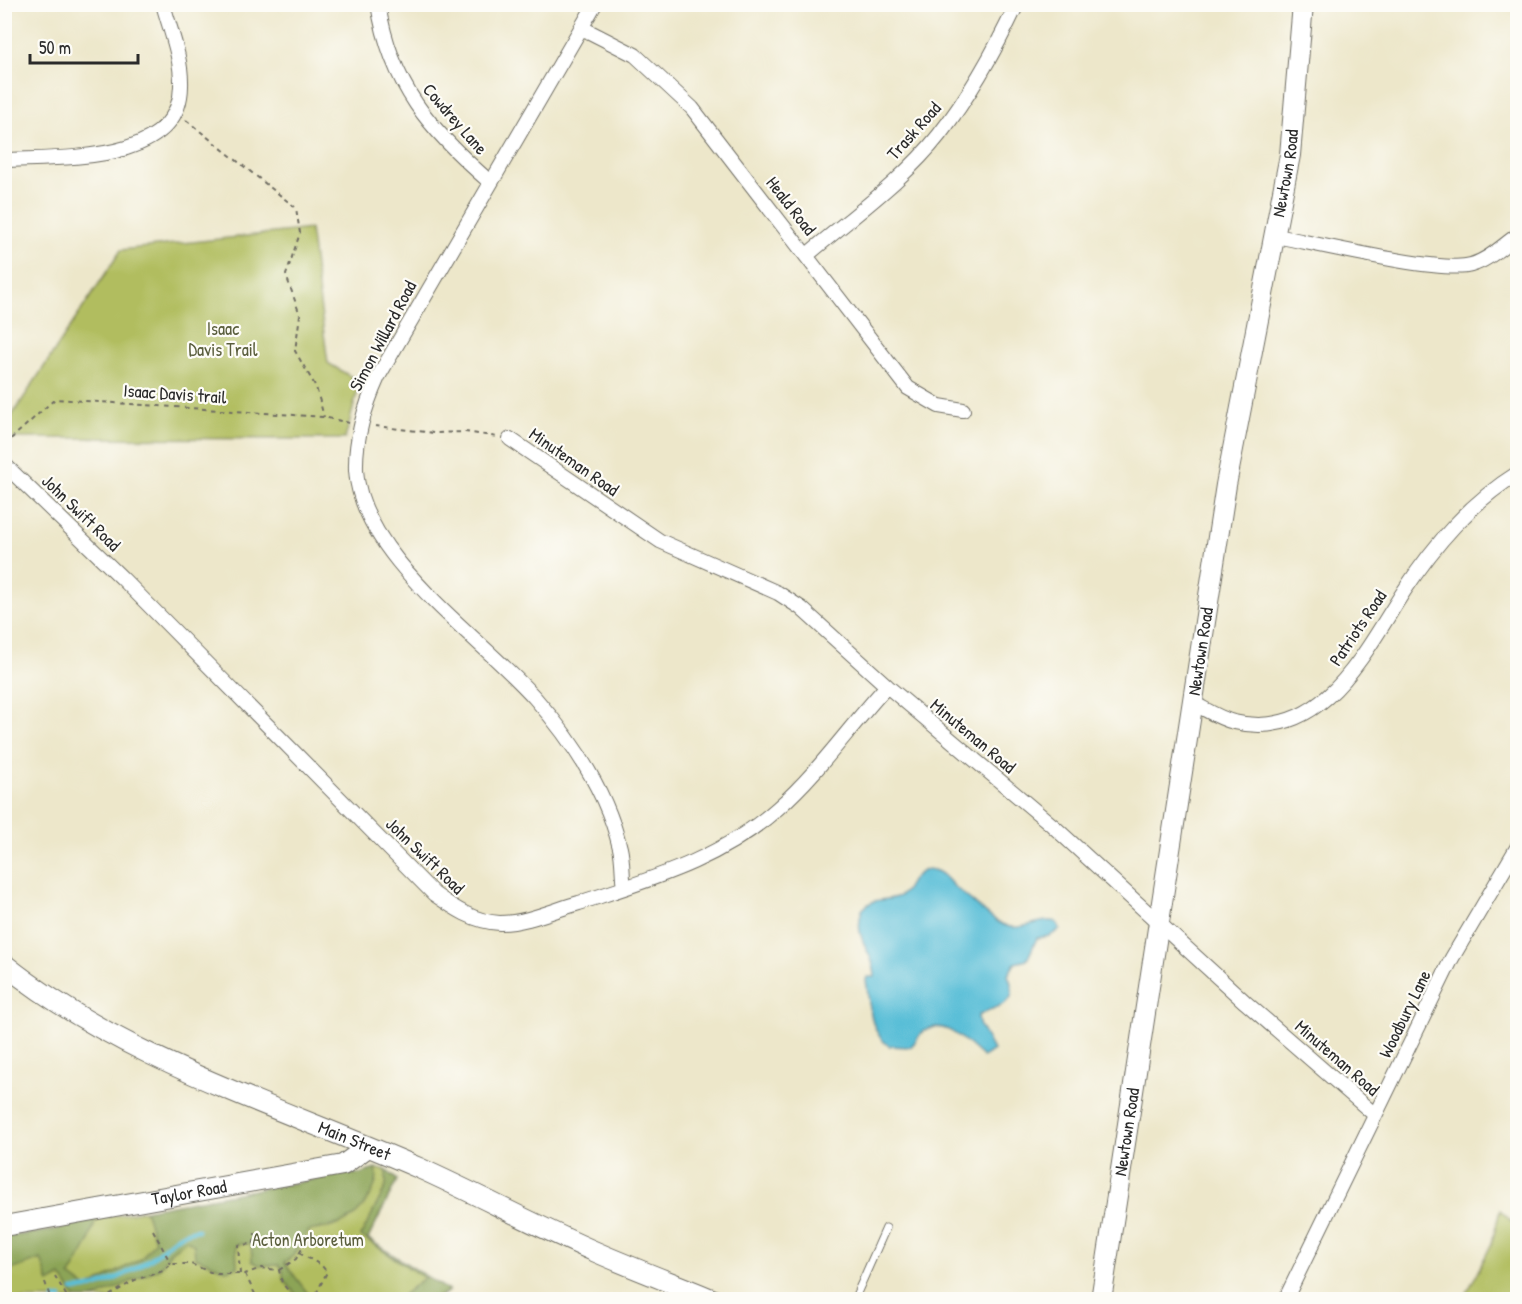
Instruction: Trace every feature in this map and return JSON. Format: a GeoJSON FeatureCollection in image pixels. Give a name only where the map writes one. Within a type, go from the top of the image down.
{"type":"FeatureCollection","features":[{"type":"Feature","properties":{"kind":"street"},"geometry":{"type":"LineString","coordinates":[[4,160],[126,150],[159,133],[175,110],[181,94],[180,68],[163,4]]}},
{"type":"Feature","properties":{"kind":"street","name":"Cowdrey Lane"},"geometry":{"type":"LineString","coordinates":[[378,4],[382,32],[402,84],[442,138],[491,183]]}},
{"type":"Feature","properties":{"kind":"street","name":"Simon Willard Road"},"geometry":{"type":"LineString","coordinates":[[595,4],[400,337],[374,387],[361,425],[356,470],[362,500],[380,538],[395,559],[536,699],[586,768],[605,804],[620,848],[624,888]]}},
{"type":"Feature","properties":{"kind":"street","name":"Trask Road"},"geometry":{"type":"LineString","coordinates":[[806,256],[913,163],[938,136],[971,90],[1017,4]]}},
{"type":"Feature","properties":{"kind":"street","name":"Newtown Road"},"geometry":{"type":"LineString","coordinates":[[1101,1299],[1226,485],[1290,155],[1303,4]]}},
{"type":"Feature","properties":{"kind":"street","name":"Heald Road"},"geometry":{"type":"LineString","coordinates":[[582,28],[635,55],[668,83],[692,108],[908,388],[939,406],[963,410]]}},
{"type":"Feature","properties":{"kind":"street"},"geometry":{"type":"LineString","coordinates":[[1276,236],[1421,263],[1471,266],[1492,255],[1518,235]]}},
{"type":"Feature","properties":{"kind":"street","name":"Minuteman Road"},"geometry":{"type":"LineString","coordinates":[[510,439],[660,541],[778,592],[801,608],[887,686],[1052,825],[1159,924],[1375,1115]]}},
{"type":"Feature","properties":{"kind":"street","name":"John Swift Road"},"geometry":{"type":"LineString","coordinates":[[4,464],[123,579],[434,894],[458,911],[479,919],[500,923],[535,916],[663,876],[722,850],[777,809],[810,777],[887,686]]}},
{"type":"Feature","properties":{"kind":"street","name":"Patriots Road"},"geometry":{"type":"LineString","coordinates":[[1192,703],[1233,722],[1269,725],[1295,718],[1314,708],[1349,674],[1381,632],[1403,592],[1436,546],[1479,500],[1518,473]]}},
{"type":"Feature","properties":{"kind":"street","name":"Woodbury Lane"},"geometry":{"type":"LineString","coordinates":[[1285,1299],[1452,958],[1518,846]]}},
{"type":"Feature","properties":{"kind":"street","name":"Main Street"},"geometry":{"type":"LineString","coordinates":[[4,964],[26,981],[101,1028],[229,1088],[368,1147],[595,1251],[714,1299]]}},
{"type":"Feature","properties":{"kind":"street","name":"Taylor Road"},"geometry":{"type":"LineString","coordinates":[[4,1226],[343,1165],[368,1147]]}},
{"type":"Feature","properties":{"kind":"lane"},"geometry":{"type":"LineString","coordinates":[[854,1299],[886,1228]]}},
{"type":"Feature","properties":{"kind":"path"},"geometry":{"type":"LineString","coordinates":[[175,110],[226,154],[296,208],[300,233],[286,275],[300,315],[295,351],[316,387],[324,417]]}},
{"type":"Feature","properties":{"kind":"path","name":"Isaac Davis trail"},"geometry":{"type":"LineString","coordinates":[[4,445],[55,399],[324,417],[361,425],[390,426],[434,433],[465,432],[510,439]]}},
{"type":"Feature","properties":{"kind":"path"},"geometry":{"type":"LineString","coordinates":[[153,1230],[171,1264]]}},
{"type":"Feature","properties":{"kind":"path"},"geometry":{"type":"LineString","coordinates":[[240,1274],[238,1245],[254,1244],[255,1233]]}},
{"type":"Feature","properties":{"kind":"path"},"geometry":{"type":"LineString","coordinates":[[102,1299],[135,1280],[164,1271],[171,1264],[191,1264],[215,1274],[245,1274],[261,1268],[279,1270],[296,1258],[311,1233]]}},
{"type":"Feature","properties":{"kind":"path"},"geometry":{"type":"LineString","coordinates":[[299,1252],[321,1265],[327,1272],[313,1299]]}},
{"type":"Feature","properties":{"kind":"path"},"geometry":{"type":"LineString","coordinates":[[279,1270],[282,1283],[296,1299]]}},
{"type":"Feature","properties":{"kind":"path"},"geometry":{"type":"LineString","coordinates":[[245,1274],[258,1299]]}},
{"type":"Feature","properties":{"kind":"path"},"geometry":{"type":"LineString","coordinates":[[55,1276],[69,1299]]}},
{"type":"Feature","properties":{"kind":"path"},"geometry":{"type":"LineString","coordinates":[[45,1282],[51,1299]]}},
{"type":"Feature","properties":{"kind":"path"},"geometry":{"type":"LineString","coordinates":[[33,1299],[49,1294]]}},
{"type":"Feature","properties":{"kind":"green space","name":"Isaac Davis Trail"},"geometry":{"type":"Polygon","coordinates":[[[310,229],[328,363],[360,382],[345,439],[5,438],[5,426],[121,250],[310,229]]]}},
{"type":"Feature","properties":{"kind":"green space","name":"Acton Arboretum"},"geometry":{"type":"Polygon","coordinates":[[[376,1169],[386,1170],[397,1180],[368,1239],[449,1291],[435,1300],[5,1299],[4,1237],[49,1231],[96,1219],[344,1174],[360,1174],[376,1169]]]}},
{"type":"Feature","properties":{"kind":"green space"},"geometry":{"type":"Polygon","coordinates":[[[376,1169],[377,1176],[373,1191],[358,1212],[337,1225],[308,1231],[294,1256],[284,1262],[312,1299],[297,1299],[296,1294],[283,1279],[283,1270],[279,1265],[259,1265],[252,1261],[251,1243],[236,1245],[237,1267],[226,1270],[195,1257],[194,1245],[187,1240],[171,1251],[160,1268],[93,1299],[76,1299],[61,1276],[49,1283],[41,1259],[11,1270],[8,1288],[5,1289],[5,1237],[49,1231],[96,1219],[88,1244],[70,1276],[87,1288],[141,1259],[155,1241],[145,1210],[344,1174],[360,1174],[376,1169]]]}},
{"type":"Feature","properties":{"kind":"green space"},"geometry":{"type":"Polygon","coordinates":[[[386,1170],[397,1180],[368,1239],[449,1291],[435,1299],[398,1299],[424,1278],[361,1236],[386,1186],[386,1170]]]}},
{"type":"Feature","properties":{"kind":"green space"},"geometry":{"type":"Polygon","coordinates":[[[1500,1210],[1517,1227],[1517,1299],[1464,1299],[1492,1243],[1500,1210]]]}},
{"type":"Feature","properties":{"kind":"water"},"geometry":{"type":"Polygon","coordinates":[[[928,869],[942,874],[957,889],[1002,924],[1016,927],[1049,921],[1056,922],[1060,929],[1050,936],[1037,938],[1027,960],[1015,963],[1008,975],[1012,985],[1010,999],[978,1016],[979,1024],[993,1050],[983,1057],[955,1034],[938,1027],[930,1028],[922,1033],[910,1047],[889,1046],[877,1032],[869,1007],[866,980],[867,977],[875,977],[871,959],[861,937],[862,910],[877,900],[901,895],[912,879],[928,869]]]}},
{"type":"Feature","properties":{"kind":"waterway"},"geometry":{"type":"LineString","coordinates":[[73,1290],[92,1287],[121,1276],[147,1261],[176,1238],[198,1230]]}},
{"type":"Feature","properties":{"kind":"waterway"},"geometry":{"type":"LineString","coordinates":[[54,1299],[61,1298]]}}]}
